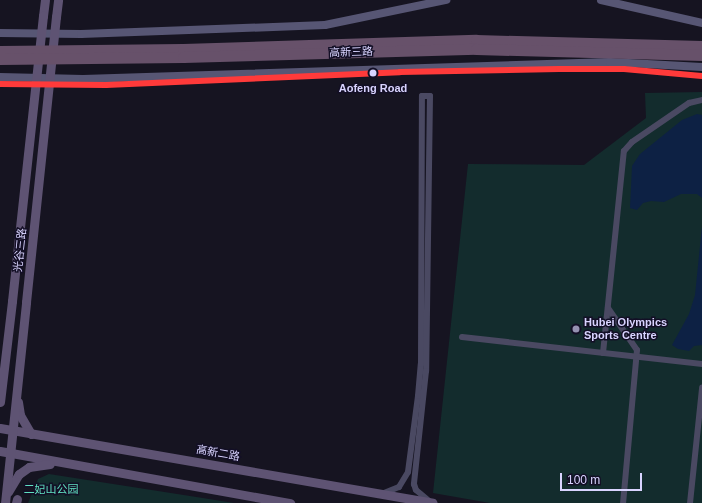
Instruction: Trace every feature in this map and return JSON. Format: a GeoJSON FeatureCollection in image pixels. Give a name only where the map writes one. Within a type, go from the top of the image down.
{"type":"FeatureCollection","features":[{"type":"Feature","properties":{"kind":"highway","name":"高新三路"},"geometry":{"type":"LineString","coordinates":[[0,51],[168,49],[476,40],[702,46]]}},
{"type":"Feature","properties":{"kind":"highway","name":"高新三路"},"geometry":{"type":"LineString","coordinates":[[0,59],[175,58],[476,49],[702,55]]}},
{"type":"Feature","properties":{"kind":"main road","name":"光谷三路"},"geometry":{"type":"LineString","coordinates":[[0,402],[44,0]]}},
{"type":"Feature","properties":{"kind":"main road","name":"光谷三路"},"geometry":{"type":"LineString","coordinates":[[6,499],[58,0]]}},
{"type":"Feature","properties":{"kind":"main road"},"geometry":{"type":"LineString","coordinates":[[0,33],[81,34],[324,25],[446,0]]}},
{"type":"Feature","properties":{"kind":"main road"},"geometry":{"type":"LineString","coordinates":[[601,0],[702,23]]}},
{"type":"Feature","properties":{"kind":"main road","name":"高新三路"},"geometry":{"type":"LineString","coordinates":[[0,78],[83,79],[610,62],[702,68]]}},
{"type":"Feature","properties":{"kind":"main road"},"geometry":{"type":"LineString","coordinates":[[16,397],[20,415],[31,434]]}},
{"type":"Feature","properties":{"kind":"main road","name":"高新二路"},"geometry":{"type":"LineString","coordinates":[[0,428],[384,493],[433,503]]}},
{"type":"Feature","properties":{"kind":"main road"},"geometry":{"type":"LineString","coordinates":[[0,451],[63,464],[290,503]]}},
{"type":"Feature","properties":{"kind":"main road"},"geometry":{"type":"LineString","coordinates":[[6,499],[19,474],[29,467],[63,464]]}},
{"type":"Feature","properties":{"kind":"street"},"geometry":{"type":"LineString","coordinates":[[384,493],[400,487],[408,472],[418,396],[421,364],[422,96],[430,96],[426,371],[414,484],[422,497],[433,503]]}},
{"type":"Feature","properties":{"kind":"street"},"geometry":{"type":"LineString","coordinates":[[603,353],[624,151],[632,142],[689,103],[702,100]]}},
{"type":"Feature","properties":{"kind":"street"},"geometry":{"type":"LineString","coordinates":[[608,308],[635,345],[638,357],[623,503]]}},
{"type":"Feature","properties":{"kind":"street"},"geometry":{"type":"LineString","coordinates":[[462,337],[702,364]]}},
{"type":"Feature","properties":{"kind":"street"},"geometry":{"type":"LineString","coordinates":[[690,503],[702,388]]}},
{"type":"Feature","properties":{"kind":"green space","name":"Hubei Olympics Sports Centre"},"geometry":{"type":"Polygon","coordinates":[[[702,92],[702,503],[490,503],[433,493],[468,164],[584,165],[646,118],[645,93],[702,92]]]}},
{"type":"Feature","properties":{"kind":"green space","name":"二妃山公园"},"geometry":{"type":"Polygon","coordinates":[[[49,474],[234,503],[28,503],[38,479],[49,474]]]}},
{"type":"Feature","properties":{"kind":"water"},"geometry":{"type":"Polygon","coordinates":[[[697,114],[702,115],[702,198],[697,194],[681,194],[664,202],[651,201],[643,203],[637,210],[630,208],[632,166],[640,154],[682,120],[697,114]]]}},
{"type":"Feature","properties":{"kind":"water"},"geometry":{"type":"Polygon","coordinates":[[[702,226],[702,345],[694,346],[689,351],[678,349],[672,345],[689,314],[695,295],[702,226]]]}},
{"type":"Feature","properties":{"kind":"transit line"},"geometry":{"type":"LineString","coordinates":[[0,84],[106,85],[400,72],[559,69],[624,69],[702,76]]}},
{"type":"Feature","properties":{"kind":"place","name":"Aofeng Road"},"geometry":{"type":"Point","coordinates":[373,73]}},
{"type":"Feature","properties":{"kind":"place","name":"Hubei Olympics Sports Centre"},"geometry":{"type":"Point","coordinates":[576,329]}}]}
